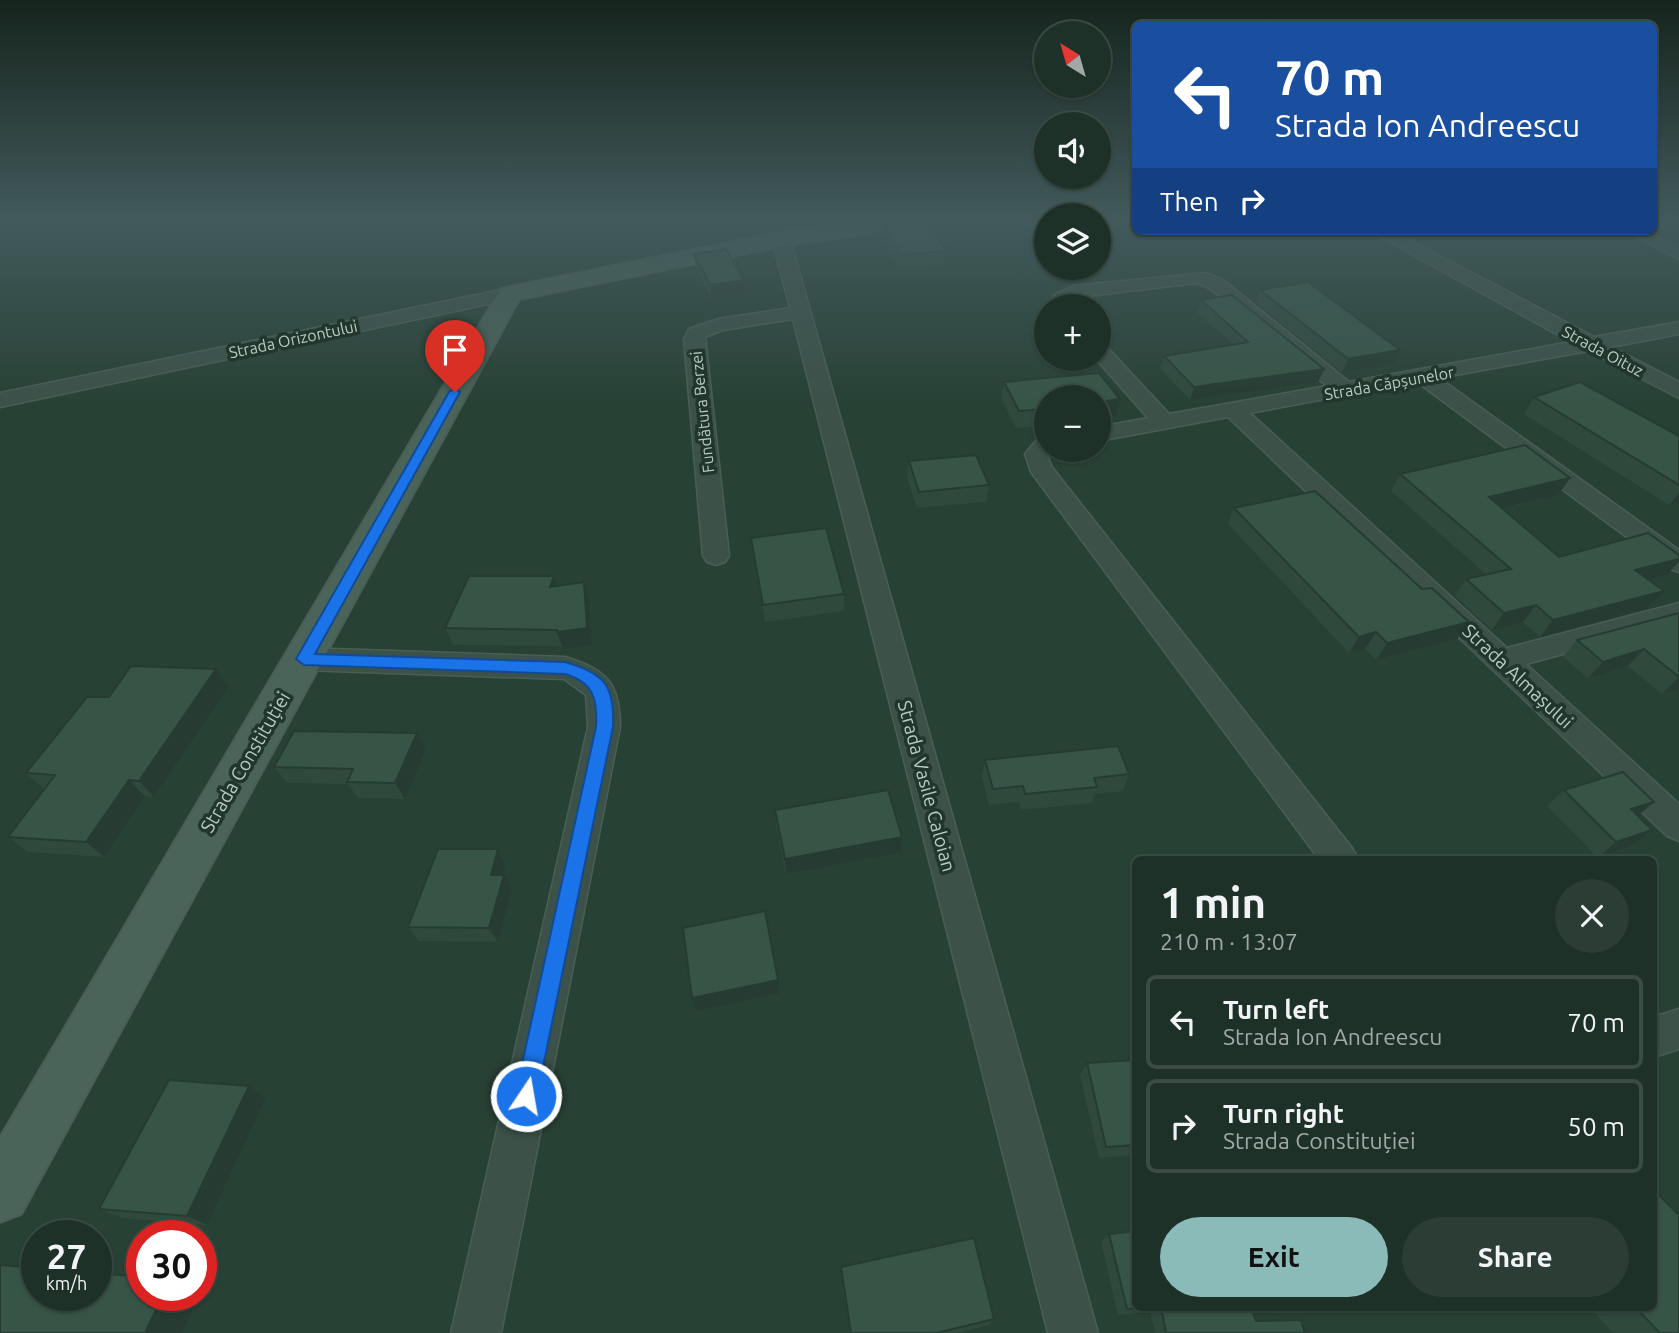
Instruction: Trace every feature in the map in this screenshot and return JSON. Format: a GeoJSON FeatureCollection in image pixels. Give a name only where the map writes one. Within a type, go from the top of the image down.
{"type":"FeatureCollection","features":[{"type":"Feature","properties":{"kind":"street","name":"Strada Orizontului"},"geometry":{"type":"LineString","coordinates":[[0,400],[576,281]]}},
{"type":"Feature","properties":{"kind":"street","name":"Strada Vasile Caloian"},"geometry":{"type":"LineString","coordinates":[[792,281],[1073,1333]]}},
{"type":"Feature","properties":{"kind":"street"},"geometry":{"type":"LineString","coordinates":[[1070,294],[1164,281]]}},
{"type":"Feature","properties":{"kind":"street"},"geometry":{"type":"LineString","coordinates":[[1209,281],[1347,391]]}},
{"type":"Feature","properties":{"kind":"street","name":"Strada Oituz"},"geometry":{"type":"LineString","coordinates":[[1473,281],[1679,391]]}},
{"type":"Feature","properties":{"kind":"street","name":"Strada Constituției"},"geometry":{"type":"LineString","coordinates":[[0,1193],[509,295]]}},
{"type":"Feature","properties":{"kind":"street","name":"Fundătura Berzei"},"geometry":{"type":"LineString","coordinates":[[716,556],[694,339],[696,333],[705,328],[800,312]]}},
{"type":"Feature","properties":{"kind":"street","name":"Strada Căpșunelor"},"geometry":{"type":"LineString","coordinates":[[1111,432],[1347,391],[1679,328]]}},
{"type":"Feature","properties":{"kind":"street"},"geometry":{"type":"LineString","coordinates":[[1111,364],[1164,423]]}},
{"type":"Feature","properties":{"kind":"street"},"geometry":{"type":"LineString","coordinates":[[1423,377],[1679,563]]}},
{"type":"Feature","properties":{"kind":"street","name":"Strada Almașului"},"geometry":{"type":"LineString","coordinates":[[1235,411],[1679,826]]}},
{"type":"Feature","properties":{"kind":"street"},"geometry":{"type":"LineString","coordinates":[[1037,462],[1338,856]]}},
{"type":"Feature","properties":{"kind":"street"},"geometry":{"type":"LineString","coordinates":[[1501,660],[1679,613]]}},
{"type":"Feature","properties":{"kind":"street"},"geometry":{"type":"LineString","coordinates":[[304,659],[565,668],[585,674],[599,686],[605,707],[604,727],[476,1333]]}},
{"type":"Feature","properties":{"kind":"street"},"geometry":{"type":"LineString","coordinates":[[1657,1036],[1679,1029]]}},
{"type":"Feature","properties":{"kind":"building"},"geometry":{"type":"Polygon","coordinates":[[[708,281],[736,281],[710,285],[708,281]]]}},
{"type":"Feature","properties":{"kind":"building"},"geometry":{"type":"Polygon","coordinates":[[[1308,282],[1400,350],[1348,359],[1260,290],[1308,282]]]}},
{"type":"Feature","properties":{"kind":"building"},"geometry":{"type":"Polygon","coordinates":[[[1232,295],[1324,369],[1194,387],[1164,356],[1248,342],[1201,300],[1232,295]]]}},
{"type":"Feature","properties":{"kind":"building"},"geometry":{"type":"Polygon","coordinates":[[[1099,373],[1109,385],[1034,385],[1034,410],[1019,411],[1004,382],[1099,373]]]}},
{"type":"Feature","properties":{"kind":"building"},"geometry":{"type":"Polygon","coordinates":[[[1580,382],[1679,436],[1679,485],[1534,397],[1580,382]]]}},
{"type":"Feature","properties":{"kind":"building"},"geometry":{"type":"Polygon","coordinates":[[[1111,388],[1120,399],[1111,400],[1111,388]]]}},
{"type":"Feature","properties":{"kind":"building"},"geometry":{"type":"Polygon","coordinates":[[[1525,445],[1570,478],[1489,497],[1559,557],[1648,533],[1679,555],[1679,559],[1635,570],[1664,591],[1553,620],[1536,605],[1504,613],[1466,579],[1511,569],[1400,474],[1525,445]]]}},
{"type":"Feature","properties":{"kind":"building"},"geometry":{"type":"Polygon","coordinates":[[[976,455],[989,485],[919,492],[909,461],[976,455]]]}},
{"type":"Feature","properties":{"kind":"building"},"geometry":{"type":"Polygon","coordinates":[[[1315,491],[1422,589],[1432,588],[1469,622],[1387,643],[1376,632],[1359,637],[1234,508],[1315,491]]]}},
{"type":"Feature","properties":{"kind":"building"},"geometry":{"type":"Polygon","coordinates":[[[826,528],[844,594],[763,605],[751,538],[826,528]]]}},
{"type":"Feature","properties":{"kind":"building"},"geometry":{"type":"Polygon","coordinates":[[[469,576],[554,576],[550,587],[584,582],[587,628],[557,632],[445,628],[469,576]]]}},
{"type":"Feature","properties":{"kind":"building"},"geometry":{"type":"Polygon","coordinates":[[[1679,613],[1679,677],[1644,649],[1603,662],[1577,640],[1679,613]]]}},
{"type":"Feature","properties":{"kind":"building"},"geometry":{"type":"Polygon","coordinates":[[[131,666],[216,669],[139,781],[129,780],[86,842],[8,837],[55,775],[26,773],[87,697],[109,697],[131,666]]]}},
{"type":"Feature","properties":{"kind":"building"},"geometry":{"type":"Polygon","coordinates":[[[294,731],[417,733],[395,783],[347,782],[353,769],[274,767],[294,731]]]}},
{"type":"Feature","properties":{"kind":"building"},"geometry":{"type":"Polygon","coordinates":[[[1118,746],[1129,774],[1094,778],[1097,787],[1025,794],[1023,786],[993,789],[985,760],[1118,746]]]}},
{"type":"Feature","properties":{"kind":"building"},"geometry":{"type":"Polygon","coordinates":[[[1623,772],[1654,802],[1631,809],[1652,830],[1616,842],[1564,790],[1623,772]]]}},
{"type":"Feature","properties":{"kind":"building"},"geometry":{"type":"Polygon","coordinates":[[[888,790],[902,837],[785,859],[775,810],[888,790]]]}},
{"type":"Feature","properties":{"kind":"building"},"geometry":{"type":"Polygon","coordinates":[[[438,849],[498,849],[491,875],[504,875],[489,928],[408,927],[438,849]]]}},
{"type":"Feature","properties":{"kind":"building"},"geometry":{"type":"Polygon","coordinates":[[[765,911],[778,980],[692,998],[683,928],[765,911]]]}},
{"type":"Feature","properties":{"kind":"building"},"geometry":{"type":"Polygon","coordinates":[[[1132,1060],[1132,1145],[1106,1147],[1087,1063],[1132,1060]]]}},
{"type":"Feature","properties":{"kind":"building"},"geometry":{"type":"Polygon","coordinates":[[[169,1080],[249,1086],[187,1216],[99,1209],[169,1080]]]}},
{"type":"Feature","properties":{"kind":"building"},"geometry":{"type":"Polygon","coordinates":[[[1657,1193],[1679,1215],[1679,1333],[1660,1333],[1639,1311],[1657,1311],[1657,1193]]]}},
{"type":"Feature","properties":{"kind":"building"},"geometry":{"type":"Polygon","coordinates":[[[1132,1231],[1132,1308],[1127,1309],[1109,1234],[1132,1231]]]}},
{"type":"Feature","properties":{"kind":"building"},"geometry":{"type":"Polygon","coordinates":[[[974,1238],[994,1319],[936,1333],[851,1333],[841,1267],[974,1238]]]}},
{"type":"Feature","properties":{"kind":"building"},"geometry":{"type":"Polygon","coordinates":[[[0,1265],[21,1267],[21,1311],[112,1311],[112,1274],[126,1276],[126,1311],[155,1311],[145,1333],[0,1333],[0,1265]]]}},
{"type":"Feature","properties":{"kind":"building"},"geometry":{"type":"Polygon","coordinates":[[[1162,1311],[1252,1311],[1256,1321],[1301,1320],[1305,1333],[1166,1333],[1162,1311]]]}},
{"type":"Feature","properties":{"kind":"route"},"geometry":{"type":"LineString","coordinates":[[455,392],[304,659],[565,668],[585,674],[599,686],[605,707],[604,727],[526,1096]]}}]}
